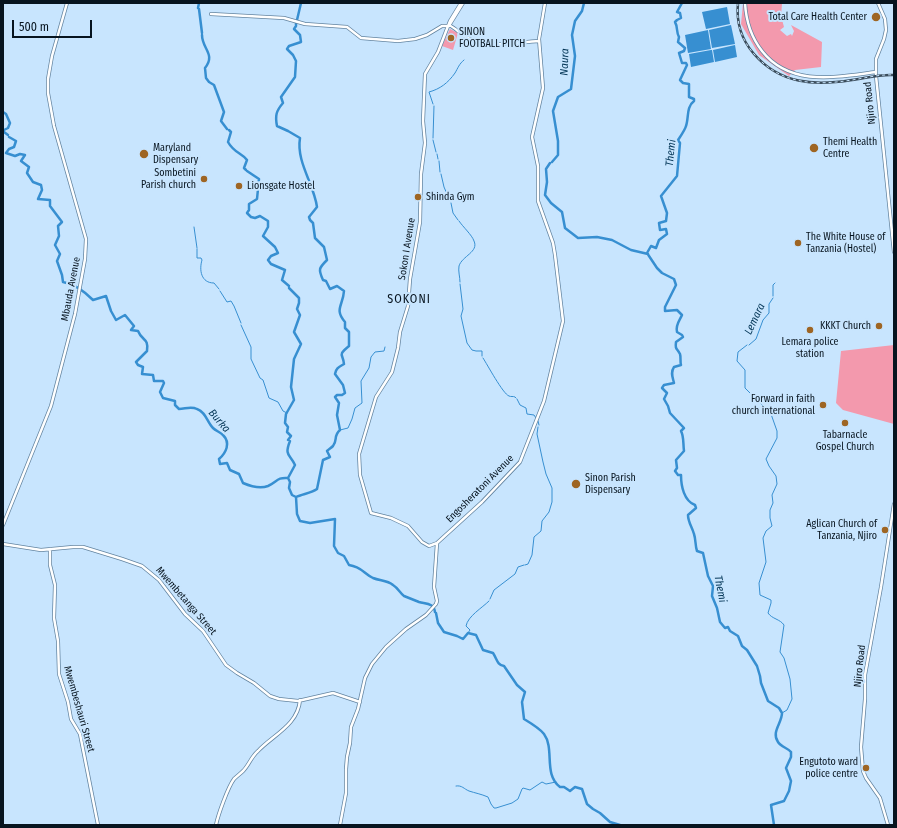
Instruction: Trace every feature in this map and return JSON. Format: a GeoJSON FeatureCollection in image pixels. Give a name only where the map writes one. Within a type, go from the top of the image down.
{"type":"FeatureCollection","features":[{"type":"Feature","properties":{"kind":"street","name":"Mbauda Avenue"},"geometry":{"type":"LineString","coordinates":[[3,525],[51,405],[76,309],[86,257],[85,233],[54,126],[48,88],[52,56],[67,3]]}},
{"type":"Feature","properties":{"kind":"street"},"geometry":{"type":"LineString","coordinates":[[449,25],[462,3]]}},
{"type":"Feature","properties":{"kind":"street","name":"Engosheratoni Avenue"},"geometry":{"type":"LineString","coordinates":[[438,543],[486,498],[519,464],[530,440],[549,386],[563,319],[558,270],[553,245],[538,201],[538,166],[532,138],[543,88],[539,41],[545,3]]}},
{"type":"Feature","properties":{"kind":"street"},"geometry":{"type":"LineString","coordinates":[[745,3],[748,25],[755,41],[767,58],[784,70],[804,76],[816,77],[876,72]]}},
{"type":"Feature","properties":{"kind":"street","name":"Njiro Road"},"geometry":{"type":"LineString","coordinates":[[878,3],[885,19],[886,30],[876,59],[876,72],[894,252]]}},
{"type":"Feature","properties":{"kind":"street"},"geometry":{"type":"LineString","coordinates":[[211,14],[277,17],[305,24],[347,27],[361,38],[398,41],[415,40],[442,26],[449,25],[470,39],[485,43],[496,44],[539,41]]}},
{"type":"Feature","properties":{"kind":"street","name":"Sokon I Avenue"},"geometry":{"type":"LineString","coordinates":[[438,543],[427,546],[408,526],[391,518],[370,514],[360,475],[359,454],[376,397],[392,372],[398,348],[400,330],[408,306],[410,279],[420,222],[421,174],[425,143],[423,121],[424,78],[438,52],[449,25]]}},
{"type":"Feature","properties":{"kind":"street","name":"Njiro Road"},"geometry":{"type":"LineString","coordinates":[[888,825],[880,798],[864,774],[861,762],[861,752],[865,699],[864,675],[881,587],[894,504]]}},
{"type":"Feature","properties":{"kind":"street"},"geometry":{"type":"LineString","coordinates":[[340,825],[346,793],[346,767],[351,727],[360,702],[365,678],[372,664],[386,647],[406,629],[426,615],[436,605],[437,601],[434,584],[438,543]]}},
{"type":"Feature","properties":{"kind":"street","name":"Mwembetanga Street"},"geometry":{"type":"LineString","coordinates":[[3,544],[37,550],[83,547],[122,558],[145,568],[159,580],[186,614],[203,631],[223,662],[229,668],[254,682],[272,697],[279,699],[300,700],[331,693],[360,702]]}},
{"type":"Feature","properties":{"kind":"street","name":"Mwembeshauri Street"},"geometry":{"type":"LineString","coordinates":[[50,549],[50,565],[55,585],[54,618],[58,641],[59,674],[68,702],[71,719],[80,734],[98,825]]}},
{"type":"Feature","properties":{"kind":"street"},"geometry":{"type":"LineString","coordinates":[[216,825],[219,814],[234,780],[244,770],[250,759],[258,750],[288,725],[299,710],[300,700]]}},
{"type":"Feature","properties":{"kind":"shaded area"},"geometry":{"type":"Polygon","coordinates":[[[743,3],[787,3],[788,4],[782,4],[781,16],[784,27],[780,30],[787,36],[791,34],[792,36],[794,31],[791,25],[822,42],[821,67],[795,70],[789,76],[759,55],[741,24],[743,3]]]}},
{"type":"Feature","properties":{"kind":"shaded area","name":"SINON FOOTBALL PITCH"},"geometry":{"type":"Polygon","coordinates":[[[450,29],[458,33],[453,50],[442,46],[450,29]]]}},
{"type":"Feature","properties":{"kind":"shaded area"},"geometry":{"type":"Polygon","coordinates":[[[894,345],[894,424],[843,410],[836,403],[841,351],[894,345]]]}},
{"type":"Feature","properties":{"kind":"water"},"geometry":{"type":"Polygon","coordinates":[[[727,7],[730,24],[706,29],[702,12],[727,7]]]}},
{"type":"Feature","properties":{"kind":"water"},"geometry":{"type":"Polygon","coordinates":[[[731,25],[735,44],[712,48],[709,30],[731,25]]]}},
{"type":"Feature","properties":{"kind":"water"},"geometry":{"type":"Polygon","coordinates":[[[708,30],[711,49],[688,53],[685,35],[708,30]]]}},
{"type":"Feature","properties":{"kind":"water"},"geometry":{"type":"Polygon","coordinates":[[[735,45],[737,57],[715,62],[713,50],[735,45]]]}},
{"type":"Feature","properties":{"kind":"water"},"geometry":{"type":"Polygon","coordinates":[[[712,50],[714,62],[691,67],[689,54],[712,50]]]}},
{"type":"Feature","properties":{"kind":"waterway"},"geometry":{"type":"LineString","coordinates":[[198,8],[199,3]]}},
{"type":"Feature","properties":{"kind":"waterway"},"geometry":{"type":"LineString","coordinates":[[297,20],[301,3]]}},
{"type":"Feature","properties":{"kind":"waterway","name":"Naura"},"geometry":{"type":"LineString","coordinates":[[552,162],[558,155],[558,141],[553,111],[558,97],[571,89],[575,56],[572,35],[575,21],[582,11],[584,3]]}},
{"type":"Feature","properties":{"kind":"waterway","name":"Themi"},"geometry":{"type":"LineString","coordinates":[[682,3],[677,12],[680,13],[681,18],[675,22],[679,37],[678,42],[685,48],[684,51],[679,53],[682,63],[686,63],[687,65],[680,80],[683,83],[689,84],[689,97],[694,99],[694,101],[691,103],[687,123],[678,140],[680,143],[677,176],[661,196],[667,213],[666,221],[659,223],[660,230],[666,229],[667,234],[659,240],[656,248],[651,246],[647,253],[657,268],[662,273],[674,279],[676,285],[665,307],[665,311],[677,310],[682,315],[677,325],[677,332],[683,337],[676,342],[676,348],[680,354],[681,365],[674,367],[672,371],[674,383],[664,385],[662,388],[667,393],[664,399],[670,413],[684,428],[681,431],[684,451],[676,460],[677,468],[675,471],[678,475],[681,475],[686,497],[695,505],[696,508],[688,515],[689,520],[695,536],[697,551],[703,553],[708,576],[713,586],[712,596],[717,608],[720,622],[725,628],[728,627],[730,631],[738,636],[742,646],[747,650],[757,666],[761,683],[768,701],[779,708],[782,713],[782,717],[776,731],[776,738],[779,744],[791,752],[791,757],[786,768],[791,781],[789,791],[784,801],[771,805],[774,825]]}},
{"type":"Feature","properties":{"kind":"waterway"},"geometry":{"type":"LineString","coordinates":[[199,9],[202,33]]}},
{"type":"Feature","properties":{"kind":"waterway"},"geometry":{"type":"LineString","coordinates":[[296,23],[294,29],[300,35],[301,42],[289,46],[287,49],[296,61],[295,77],[281,97],[283,103],[277,114],[277,126],[300,138],[299,147],[301,156],[313,190],[317,207],[309,217],[313,223],[315,238],[324,247],[327,260],[321,267],[320,273],[330,289],[337,286],[344,291],[340,314],[345,322],[345,328],[349,332],[349,346],[342,353],[344,364],[335,372],[343,385],[345,393],[335,397],[339,403],[337,415],[340,430],[333,446],[327,451],[330,457],[323,460],[317,489],[296,497],[297,514],[300,521],[310,523],[335,519],[334,546],[338,553],[344,556],[349,565],[360,569],[373,578],[391,583],[404,596],[431,605],[435,612]]}},
{"type":"Feature","properties":{"kind":"waterway"},"geometry":{"type":"LineString","coordinates":[[202,35],[209,55],[208,63],[205,68],[206,78],[214,85],[224,112],[221,121],[227,129]]}},
{"type":"Feature","properties":{"kind":"waterway"},"geometry":{"type":"LineString","coordinates":[[433,104],[429,92],[447,83],[464,60]]}},
{"type":"Feature","properties":{"kind":"waterway"},"geometry":{"type":"LineString","coordinates":[[433,138],[434,106]]}},
{"type":"Feature","properties":{"kind":"waterway"},"geometry":{"type":"LineString","coordinates":[[3,112],[6,114],[10,123],[8,128],[4,130]]}},
{"type":"Feature","properties":{"kind":"waterway"},"geometry":{"type":"LineString","coordinates":[[229,130],[231,132],[228,142],[247,160],[244,168],[246,170]]}},
{"type":"Feature","properties":{"kind":"waterway","name":"Burka"},"geometry":{"type":"LineString","coordinates":[[4,132],[8,135]]}},
{"type":"Feature","properties":{"kind":"waterway","name":"Burka"},"geometry":{"type":"LineString","coordinates":[[9,137],[16,141],[14,147],[9,149],[6,153],[15,156],[20,154],[25,155],[21,161],[29,167],[27,173],[33,182],[41,185],[42,190],[38,199],[50,200],[50,206],[62,222],[58,226],[59,236],[55,245],[60,254],[57,261],[63,282],[79,288],[93,300],[106,296],[116,320],[125,315],[134,326],[131,330],[138,331],[147,344],[147,351],[136,362],[138,365],[143,367],[142,374],[153,375],[154,381],[163,381],[164,383],[160,392],[163,398],[175,401],[175,405],[179,409],[195,408],[200,410],[213,428],[222,434],[227,441],[227,448],[219,459],[220,464],[227,463],[230,470],[239,474],[243,483],[255,487],[265,487],[279,479],[288,478],[290,482],[289,488],[292,495],[296,497]]}},
{"type":"Feature","properties":{"kind":"waterway"},"geometry":{"type":"LineString","coordinates":[[433,140],[436,152]]}},
{"type":"Feature","properties":{"kind":"waterway"},"geometry":{"type":"LineString","coordinates":[[437,154],[438,159]]}},
{"type":"Feature","properties":{"kind":"waterway"},"geometry":{"type":"LineString","coordinates":[[439,161],[440,172]]}},
{"type":"Feature","properties":{"kind":"waterway","name":"Naura"},"geometry":{"type":"LineString","coordinates":[[550,163],[546,169],[547,182],[545,195],[551,203],[562,212],[565,228],[578,238],[597,237],[612,240],[631,250],[648,254]]}},
{"type":"Feature","properties":{"kind":"waterway"},"geometry":{"type":"LineString","coordinates":[[247,171],[259,179],[258,187]]}},
{"type":"Feature","properties":{"kind":"waterway"},"geometry":{"type":"LineString","coordinates":[[441,174],[444,187],[450,201]]}},
{"type":"Feature","properties":{"kind":"waterway"},"geometry":{"type":"LineString","coordinates":[[258,189],[257,199],[249,204],[249,210],[247,213],[251,217],[255,218],[260,216],[268,221],[268,227],[263,236],[275,247],[278,253],[271,256],[268,260],[271,264],[285,270],[282,280],[289,286]]}},
{"type":"Feature","properties":{"kind":"waterway"},"geometry":{"type":"LineString","coordinates":[[451,203],[453,213],[458,220]]}},
{"type":"Feature","properties":{"kind":"waterway"},"geometry":{"type":"LineString","coordinates":[[459,221],[471,236],[475,245],[472,251],[463,259],[459,266],[460,282]]}},
{"type":"Feature","properties":{"kind":"waterway"},"geometry":{"type":"LineString","coordinates":[[194,227],[197,248]]}},
{"type":"Feature","properties":{"kind":"waterway"},"geometry":{"type":"LineString","coordinates":[[197,249],[197,258],[201,258],[202,260],[202,275],[206,281],[214,283],[219,289]]}},
{"type":"Feature","properties":{"kind":"waterway","name":"Lemara"},"geometry":{"type":"LineString","coordinates":[[773,296],[773,285],[775,283]]}},
{"type":"Feature","properties":{"kind":"waterway"},"geometry":{"type":"LineString","coordinates":[[460,284],[463,309],[461,316],[467,343],[472,350],[482,351],[482,356]]}},
{"type":"Feature","properties":{"kind":"waterway"},"geometry":{"type":"LineString","coordinates":[[288,478],[295,465],[288,454],[288,446],[290,441],[288,440],[291,436],[287,432],[288,427],[285,423],[286,414],[294,400],[291,387],[294,359],[301,344],[294,332],[300,315],[297,309],[299,298],[289,288]]}},
{"type":"Feature","properties":{"kind":"waterway"},"geometry":{"type":"LineString","coordinates":[[220,291],[227,302],[231,301],[241,323]]}},
{"type":"Feature","properties":{"kind":"waterway","name":"Lemara"},"geometry":{"type":"LineString","coordinates":[[749,345],[756,339],[763,320],[769,313],[769,304],[773,298]]}},
{"type":"Feature","properties":{"kind":"waterway"},"geometry":{"type":"LineString","coordinates":[[241,325],[251,347],[251,359],[260,378],[263,380],[269,398],[278,402],[283,411],[287,413]]}},
{"type":"Feature","properties":{"kind":"waterway","name":"Lemara"},"geometry":{"type":"LineString","coordinates":[[747,345],[738,352],[737,361],[745,370],[745,388],[771,414],[777,431],[777,438],[766,459],[776,476],[777,484],[772,495],[773,503],[770,510],[772,526],[766,531],[763,538],[766,562],[759,583],[760,595],[771,600],[768,613],[784,625],[780,652],[784,658],[790,679],[792,699],[787,710],[782,713]]}},
{"type":"Feature","properties":{"kind":"waterway"},"geometry":{"type":"LineString","coordinates":[[340,430],[348,428],[355,408],[362,403],[361,381],[369,368],[371,357],[375,352],[384,351],[385,347]]}},
{"type":"Feature","properties":{"kind":"waterway"},"geometry":{"type":"LineString","coordinates":[[483,358],[506,394],[516,398]]}},
{"type":"Feature","properties":{"kind":"waterway"},"geometry":{"type":"LineString","coordinates":[[517,399],[520,405],[526,408],[527,414],[534,415],[536,418]]}},
{"type":"Feature","properties":{"kind":"waterway"},"geometry":{"type":"LineString","coordinates":[[538,421],[539,425]]}},
{"type":"Feature","properties":{"kind":"waterway"},"geometry":{"type":"LineString","coordinates":[[525,565],[528,564],[532,555],[534,537],[541,531],[542,521],[549,512],[552,502],[552,488],[543,462],[537,434],[538,427]]}},
{"type":"Feature","properties":{"kind":"waterway"},"geometry":{"type":"LineString","coordinates":[[490,599],[494,590],[515,574],[518,567],[524,565]]}},
{"type":"Feature","properties":{"kind":"waterway"},"geometry":{"type":"LineString","coordinates":[[468,633],[470,630],[466,626],[467,622],[489,601]]}},
{"type":"Feature","properties":{"kind":"waterway"},"geometry":{"type":"LineString","coordinates":[[436,613],[438,623],[444,632],[463,639],[468,633],[476,635],[483,650],[493,653],[498,663],[504,666],[517,685],[525,692],[522,702],[524,719],[542,732],[547,740],[549,747],[550,768],[555,782],[560,787],[564,787],[570,791],[575,787],[582,789],[587,804],[610,822],[620,825]]}},
{"type":"Feature","properties":{"kind":"waterway"},"geometry":{"type":"LineString","coordinates":[[456,786],[488,797],[491,804],[494,808],[496,808],[512,803],[518,799],[523,788],[530,790],[542,782],[546,784],[556,782]]}},
{"type":"Feature","properties":{"kind":"railway"},"geometry":{"type":"LineString","coordinates":[[738,3],[740,30],[749,48],[764,64],[775,72],[798,80],[824,83],[894,75]]}},
{"type":"Feature","properties":{"kind":"place","name":"Total Care Health Center"},"geometry":{"type":"Point","coordinates":[876,17]}},
{"type":"Feature","properties":{"kind":"place","name":"SINON FOOTBALL PITCH"},"geometry":{"type":"Point","coordinates":[451,38]}},
{"type":"Feature","properties":{"kind":"place","name":"Themi Health Centre"},"geometry":{"type":"Point","coordinates":[814,148]}},
{"type":"Feature","properties":{"kind":"place","name":"Maryland Dispensary"},"geometry":{"type":"Point","coordinates":[144,154]}},
{"type":"Feature","properties":{"kind":"place","name":"Sombetini Parish church"},"geometry":{"type":"Point","coordinates":[204,179]}},
{"type":"Feature","properties":{"kind":"place","name":"Lionsgate Hostel"},"geometry":{"type":"Point","coordinates":[239,186]}},
{"type":"Feature","properties":{"kind":"place","name":"Shinda Gym"},"geometry":{"type":"Point","coordinates":[418,197]}},
{"type":"Feature","properties":{"kind":"place","name":"The White House of Tanzania (Hostel)"},"geometry":{"type":"Point","coordinates":[798,243]}},
{"type":"Feature","properties":{"kind":"place","name":"KKKT Church"},"geometry":{"type":"Point","coordinates":[879,326]}},
{"type":"Feature","properties":{"kind":"place","name":"Lemara police station"},"geometry":{"type":"Point","coordinates":[810,330]}},
{"type":"Feature","properties":{"kind":"place","name":"Forward in faith church international"},"geometry":{"type":"Point","coordinates":[823,405]}},
{"type":"Feature","properties":{"kind":"place","name":"Tabarnacle Gospel Church"},"geometry":{"type":"Point","coordinates":[845,423]}},
{"type":"Feature","properties":{"kind":"place","name":"Sinon Parish Dispensary"},"geometry":{"type":"Point","coordinates":[576,484]}},
{"type":"Feature","properties":{"kind":"place","name":"Aglican Church of Tanzania, Njiro"},"geometry":{"type":"Point","coordinates":[885,530]}},
{"type":"Feature","properties":{"kind":"place","name":"Engutoto ward police centre"},"geometry":{"type":"Point","coordinates":[866,768]}},
{"type":"Feature","properties":{"kind":"district","name":"SOKONI"},"geometry":{"type":"Point","coordinates":[409,300]}}]}
